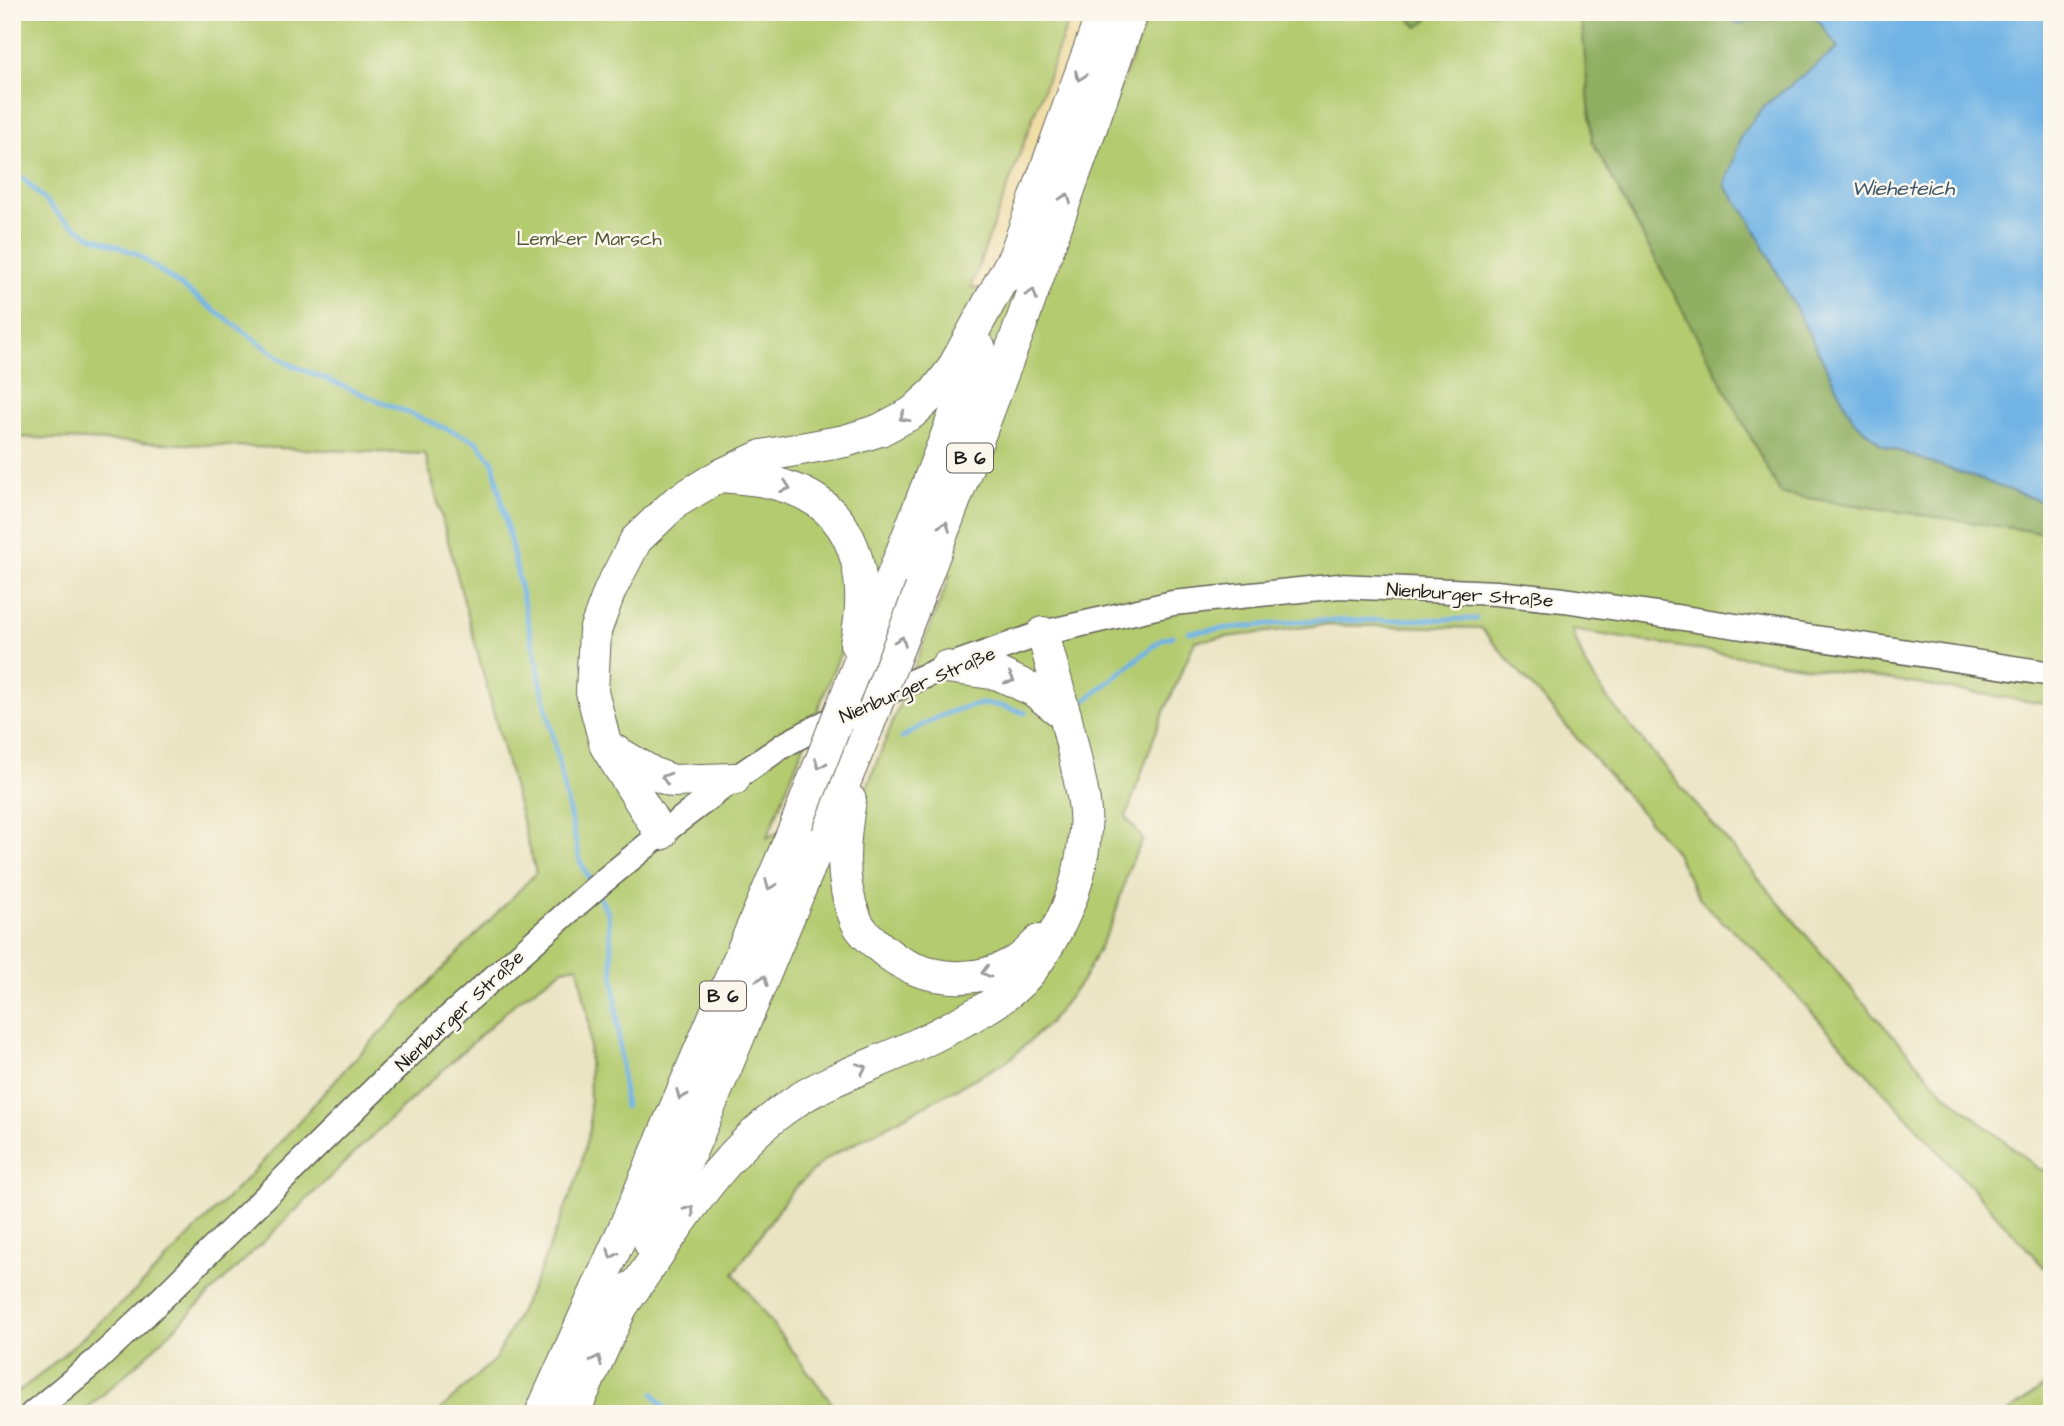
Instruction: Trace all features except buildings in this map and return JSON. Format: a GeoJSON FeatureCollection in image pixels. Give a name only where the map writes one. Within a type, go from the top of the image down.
{"type":"FeatureCollection","features":[{"type":"Feature","properties":{"kind":"highway"},"geometry":{"type":"LineString","coordinates":[[661,834],[606,746],[592,692],[595,631],[610,590],[636,540],[676,502],[719,476],[762,456],[845,441],[880,430],[912,413],[935,392],[998,320],[1013,259],[1103,12]]}},
{"type":"Feature","properties":{"kind":"highway","name":"B 6"},"geometry":{"type":"LineString","coordinates":[[541,1414],[620,1238],[797,823],[844,705],[871,615],[1132,12]]}},
{"type":"Feature","properties":{"kind":"highway","name":"B 6"},"geometry":{"type":"LineString","coordinates":[[573,1414],[844,799],[867,727],[920,589],[998,320]]}},
{"type":"Feature","properties":{"kind":"highway"},"geometry":{"type":"LineString","coordinates":[[719,476],[760,479],[786,486],[812,497],[836,517],[852,542],[871,615]]}},
{"type":"Feature","properties":{"kind":"highway"},"geometry":{"type":"LineString","coordinates":[[622,1306],[728,1161],[765,1125],[794,1102],[827,1083],[921,1043],[989,1006],[1018,984],[1039,962],[1061,922],[1079,874],[1086,828],[1081,788],[1044,634]]}},
{"type":"Feature","properties":{"kind":"highway"},"geometry":{"type":"LineString","coordinates":[[946,667],[999,674],[1032,690],[1065,715]]}},
{"type":"Feature","properties":{"kind":"highway"},"geometry":{"type":"LineString","coordinates":[[606,746],[654,774],[673,781],[734,779]]}},
{"type":"Feature","properties":{"kind":"highway"},"geometry":{"type":"LineString","coordinates":[[844,799],[844,875],[857,924],[888,954],[909,967],[925,974],[959,978],[988,973],[1016,962],[1061,922]]}},
{"type":"Feature","properties":{"kind":"street","name":"Nienburger Straße"},"geometry":{"type":"LineString","coordinates":[[32,1414],[97,1360],[145,1315],[441,1024],[661,834],[784,745],[860,704],[946,667],[1044,634],[1173,603],[1339,586],[1496,593],[1564,600],[2052,674]]}},
{"type":"Feature","properties":{"kind":"green space"},"geometry":{"type":"Polygon","coordinates":[[[1801,11],[1822,23],[1839,48],[1814,67],[1725,185],[1749,218],[1796,307],[1882,445],[2052,505],[2052,534],[1781,494],[1592,141],[1581,12],[1727,12],[1738,25],[1779,12],[1801,11]]]}},
{"type":"Feature","properties":{"kind":"green space","name":"Lemker Marsch"},"geometry":{"type":"Polygon","coordinates":[[[12,12],[1072,12],[971,286],[1035,301],[1150,12],[1403,12],[1418,27],[1436,12],[1581,12],[1582,22],[1781,494],[2052,534],[2052,705],[1572,630],[1585,664],[1609,701],[1854,992],[1942,1091],[2040,1170],[2052,1168],[2052,1276],[1754,949],[1699,898],[1674,850],[1481,628],[1322,625],[1195,641],[1158,726],[1126,817],[1143,839],[1129,868],[1113,921],[1084,978],[1050,1022],[1009,1060],[824,1160],[790,1193],[734,1273],[840,1414],[436,1414],[496,1358],[538,1275],[578,1176],[590,1127],[589,1023],[578,966],[563,969],[515,1003],[374,1134],[147,1355],[81,1414],[12,1414],[12,1396],[40,1375],[134,1292],[259,1166],[347,1067],[536,873],[425,454],[12,437],[12,12]],[[950,576],[921,589],[845,641],[767,838],[867,787],[950,576]]]}},
{"type":"Feature","properties":{"kind":"green space"},"geometry":{"type":"Polygon","coordinates":[[[1403,12],[1436,12],[1418,27],[1403,12]]]}},
{"type":"Feature","properties":{"kind":"green space"},"geometry":{"type":"Polygon","coordinates":[[[2052,1380],[2052,1414],[2006,1414],[2052,1380]]]}},
{"type":"Feature","properties":{"kind":"sand"},"geometry":{"type":"Polygon","coordinates":[[[1072,12],[1150,12],[1035,301],[971,287],[1072,12]]]}},
{"type":"Feature","properties":{"kind":"water"},"geometry":{"type":"Polygon","coordinates":[[[1727,12],[1775,12],[1738,25],[1727,12]]]}},
{"type":"Feature","properties":{"kind":"water","name":"Wieheteich"},"geometry":{"type":"Polygon","coordinates":[[[1804,12],[2052,12],[2052,505],[1882,445],[1854,421],[1749,218],[1725,185],[1742,135],[1765,105],[1838,48],[1818,20],[1804,12]]]}},
{"type":"Feature","properties":{"kind":"waterway"},"geometry":{"type":"LineString","coordinates":[[12,173],[24,179],[62,218],[89,235],[137,254],[287,363],[476,441],[493,462],[580,861],[591,882]]}},
{"type":"Feature","properties":{"kind":"waterway"},"geometry":{"type":"LineString","coordinates":[[1189,632],[1304,621],[1476,619]]}},
{"type":"Feature","properties":{"kind":"waterway"},"geometry":{"type":"LineString","coordinates":[[1086,700],[1162,639],[1173,636]]}},
{"type":"Feature","properties":{"kind":"waterway"},"geometry":{"type":"LineString","coordinates":[[902,738],[940,716],[961,708],[993,704],[1025,713]]}},
{"type":"Feature","properties":{"kind":"waterway"},"geometry":{"type":"LineString","coordinates":[[597,893],[608,913],[625,1107]]}},
{"type":"Feature","properties":{"kind":"waterway"},"geometry":{"type":"LineString","coordinates":[[654,1394],[670,1414]]}}]}
